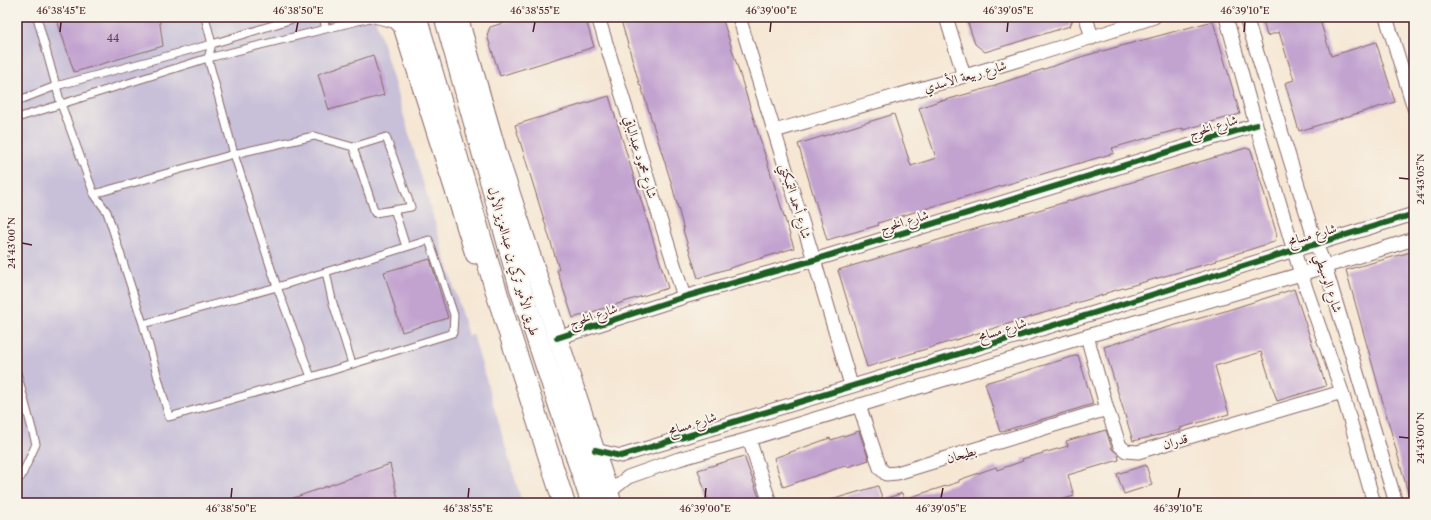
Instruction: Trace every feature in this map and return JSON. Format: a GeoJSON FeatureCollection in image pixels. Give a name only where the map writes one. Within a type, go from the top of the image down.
{"type":"FeatureCollection","features":[{"type":"Feature","properties":{"kind":"main road","name":"طريق الأمير تركي بن عبدالعزيز الأول"},"geometry":{"type":"LineString","coordinates":[[416,17],[498,297],[564,503]]}},
{"type":"Feature","properties":{"kind":"main road","name":"طريق الأمير تركي بن عبدالعزيز الأول"},"geometry":{"type":"LineString","coordinates":[[445,17],[521,290],[604,500]]}},
{"type":"Feature","properties":{"kind":"main road"},"geometry":{"type":"LineString","coordinates":[[458,17],[497,153],[595,450],[604,500]]}},
{"type":"Feature","properties":{"kind":"main road"},"geometry":{"type":"LineString","coordinates":[[403,26],[554,503]]}},
{"type":"Feature","properties":{"kind":"main road"},"geometry":{"type":"LineString","coordinates":[[492,185],[497,153]]}},
{"type":"Feature","properties":{"kind":"street","name":"شارع محمود عبدالباقي"},"geometry":{"type":"LineString","coordinates":[[598,17],[684,297]]}},
{"type":"Feature","properties":{"kind":"street","name":"شارع أحمد التمبكتي"},"geometry":{"type":"LineString","coordinates":[[739,17],[851,386]]}},
{"type":"Feature","properties":{"kind":"street"},"geometry":{"type":"LineString","coordinates":[[946,17],[964,76]]}},
{"type":"Feature","properties":{"kind":"street"},"geometry":{"type":"LineString","coordinates":[[1086,17],[1092,38]]}},
{"type":"Feature","properties":{"kind":"street","name":"شارع ربيعة الأسدي"},"geometry":{"type":"LineString","coordinates":[[774,131],[1092,38],[1154,17]]}},
{"type":"Feature","properties":{"kind":"street","name":"شارع الوسيطي"},"geometry":{"type":"LineString","coordinates":[[1226,17],[1301,274],[1342,392],[1374,503]]}},
{"type":"Feature","properties":{"kind":"street","name":"شارع الوسيطي"},"geometry":{"type":"LineString","coordinates":[[1246,17],[1316,244],[1325,266],[1396,503]]}},
{"type":"Feature","properties":{"kind":"street"},"geometry":{"type":"LineString","coordinates":[[1386,17],[1413,101]]}},
{"type":"Feature","properties":{"kind":"street","name":"شارع الخوج"},"geometry":{"type":"LineString","coordinates":[[557,338],[684,297],[814,260],[1256,124]]}},
{"type":"Feature","properties":{"kind":"street","name":"شارع مسامح"},"geometry":{"type":"LineString","coordinates":[[595,450],[621,456],[1094,313],[1414,214]]}},
{"type":"Feature","properties":{"kind":"street"},"geometry":{"type":"LineString","coordinates":[[604,500],[628,477],[679,459],[1414,239]]}},
{"type":"Feature","properties":{"kind":"street","name":"قدران"},"geometry":{"type":"LineString","coordinates":[[1087,336],[1120,446],[1126,451],[1138,452],[1342,392]]}},
{"type":"Feature","properties":{"kind":"street"},"geometry":{"type":"LineString","coordinates":[[878,378],[866,385],[864,390],[866,395],[882,398]]}},
{"type":"Feature","properties":{"kind":"street"},"geometry":{"type":"LineString","coordinates":[[826,393],[841,395],[845,400],[844,404],[832,414]]}},
{"type":"Feature","properties":{"kind":"street","name":"بطيحان"},"geometry":{"type":"LineString","coordinates":[[859,406],[880,468],[886,474],[897,474],[1108,409]]}},
{"type":"Feature","properties":{"kind":"street"},"geometry":{"type":"LineString","coordinates":[[749,439],[770,503]]}},
{"type":"Feature","properties":{"kind":"street"},"geometry":{"type":"LineString","coordinates":[[671,441],[664,446],[661,452],[663,456],[670,460],[679,459]]}},
{"type":"Feature","properties":{"kind":"lane"},"geometry":{"type":"LineString","coordinates":[[37,17],[61,104],[94,194],[107,212],[143,324],[169,417],[311,377],[453,333],[454,315],[429,240],[277,287],[143,324]]}},
{"type":"Feature","properties":{"kind":"lane"},"geometry":{"type":"LineString","coordinates":[[205,17],[212,44],[208,58],[234,154],[277,287],[311,377]]}},
{"type":"Feature","properties":{"kind":"lane"},"geometry":{"type":"LineString","coordinates":[[17,101],[56,86],[212,44],[299,17]]}},
{"type":"Feature","properties":{"kind":"lane"},"geometry":{"type":"LineString","coordinates":[[323,17],[326,29]]}},
{"type":"Feature","properties":{"kind":"lane"},"geometry":{"type":"LineString","coordinates":[[17,118],[208,58],[370,18],[403,26]]}},
{"type":"Feature","properties":{"kind":"lane"},"geometry":{"type":"LineString","coordinates":[[94,194],[234,154],[314,136],[353,147],[386,137],[411,207],[394,208],[375,212],[353,147]]}},
{"type":"Feature","properties":{"kind":"lane"},"geometry":{"type":"LineString","coordinates":[[394,208],[406,247]]}},
{"type":"Feature","properties":{"kind":"lane"},"geometry":{"type":"LineString","coordinates":[[326,272],[332,300],[352,364]]}},
{"type":"Feature","properties":{"kind":"lane"},"geometry":{"type":"LineString","coordinates":[[17,373],[36,444],[21,477],[17,478]]}},
{"type":"Feature","properties":{"kind":"shaded area"},"geometry":{"type":"Polygon","coordinates":[[[17,17],[375,17],[468,336],[473,334],[522,503],[17,503],[17,17]]]}},
{"type":"Feature","properties":{"kind":"building"},"geometry":{"type":"Polygon","coordinates":[[[56,17],[159,17],[163,46],[74,72],[56,17]]]}},
{"type":"Feature","properties":{"kind":"building"},"geometry":{"type":"Polygon","coordinates":[[[523,17],[585,17],[594,47],[500,76],[487,35],[490,27],[523,17]]]}},
{"type":"Feature","properties":{"kind":"building"},"geometry":{"type":"Polygon","coordinates":[[[620,17],[722,17],[794,248],[698,278],[683,230],[671,182],[640,86],[620,17]]]}},
{"type":"Feature","properties":{"kind":"building"},"geometry":{"type":"Polygon","coordinates":[[[966,17],[1074,17],[1070,26],[985,52],[975,44],[966,17]]]}},
{"type":"Feature","properties":{"kind":"building"},"geometry":{"type":"Polygon","coordinates":[[[1262,17],[1319,17],[1331,56],[1376,42],[1395,102],[1299,131],[1285,83],[1294,80],[1279,32],[1267,36],[1262,17]]]}},
{"type":"Feature","properties":{"kind":"building"},"geometry":{"type":"Polygon","coordinates":[[[1213,21],[1240,114],[1112,148],[1114,153],[878,223],[879,225],[827,240],[798,144],[894,114],[911,166],[936,158],[919,108],[942,100],[995,86],[1084,56],[1213,21]]]}},
{"type":"Feature","properties":{"kind":"building"},"geometry":{"type":"Polygon","coordinates":[[[373,55],[384,95],[329,110],[318,74],[373,55]]]}},
{"type":"Feature","properties":{"kind":"building"},"geometry":{"type":"Polygon","coordinates":[[[609,96],[668,288],[573,318],[557,270],[559,269],[515,125],[609,96]]]}},
{"type":"Feature","properties":{"kind":"building"},"geometry":{"type":"Polygon","coordinates":[[[1246,148],[1251,150],[1277,235],[1274,242],[1216,260],[1217,261],[1106,293],[867,367],[838,270],[1246,148]]]}},
{"type":"Feature","properties":{"kind":"building"},"geometry":{"type":"Polygon","coordinates":[[[1414,251],[1414,503],[1411,503],[1346,270],[1414,251]]]}},
{"type":"Feature","properties":{"kind":"building"},"geometry":{"type":"Polygon","coordinates":[[[430,259],[448,318],[402,332],[384,272],[430,259]]]}},
{"type":"Feature","properties":{"kind":"building"},"geometry":{"type":"Polygon","coordinates":[[[1294,289],[1326,386],[1277,401],[1261,352],[1215,366],[1229,414],[1180,428],[1181,430],[1133,441],[1104,347],[1294,289]]]}},
{"type":"Feature","properties":{"kind":"building"},"geometry":{"type":"Polygon","coordinates":[[[1078,355],[1093,404],[1000,432],[985,383],[1078,355]]]}},
{"type":"Feature","properties":{"kind":"building"},"geometry":{"type":"Polygon","coordinates":[[[1106,430],[1112,449],[1118,454],[1119,460],[1068,475],[1074,496],[1058,501],[1049,503],[827,503],[827,501],[878,486],[883,500],[902,493],[904,499],[959,482],[959,480],[996,467],[997,470],[1023,461],[1022,459],[1068,446],[1066,441],[1106,430]]]}},
{"type":"Feature","properties":{"kind":"building"},"geometry":{"type":"Polygon","coordinates":[[[859,431],[869,460],[847,467],[847,465],[783,487],[774,458],[830,438],[831,440],[859,431]]]}},
{"type":"Feature","properties":{"kind":"building"},"geometry":{"type":"Polygon","coordinates":[[[744,456],[761,503],[709,503],[698,470],[744,456]]]}},
{"type":"Feature","properties":{"kind":"building"},"geometry":{"type":"Polygon","coordinates":[[[390,464],[399,503],[282,502],[390,464]]]}},
{"type":"Feature","properties":{"kind":"building"},"geometry":{"type":"Polygon","coordinates":[[[1146,465],[1152,485],[1124,494],[1117,474],[1146,465]]]}},
{"type":"Feature","properties":{"kind":"cycle path"},"geometry":{"type":"LineString","coordinates":[[557,338],[684,297],[814,260],[1256,125]]}},
{"type":"Feature","properties":{"kind":"cycle path"},"geometry":{"type":"LineString","coordinates":[[595,450],[621,456],[1094,313],[1414,214]]}}]}
